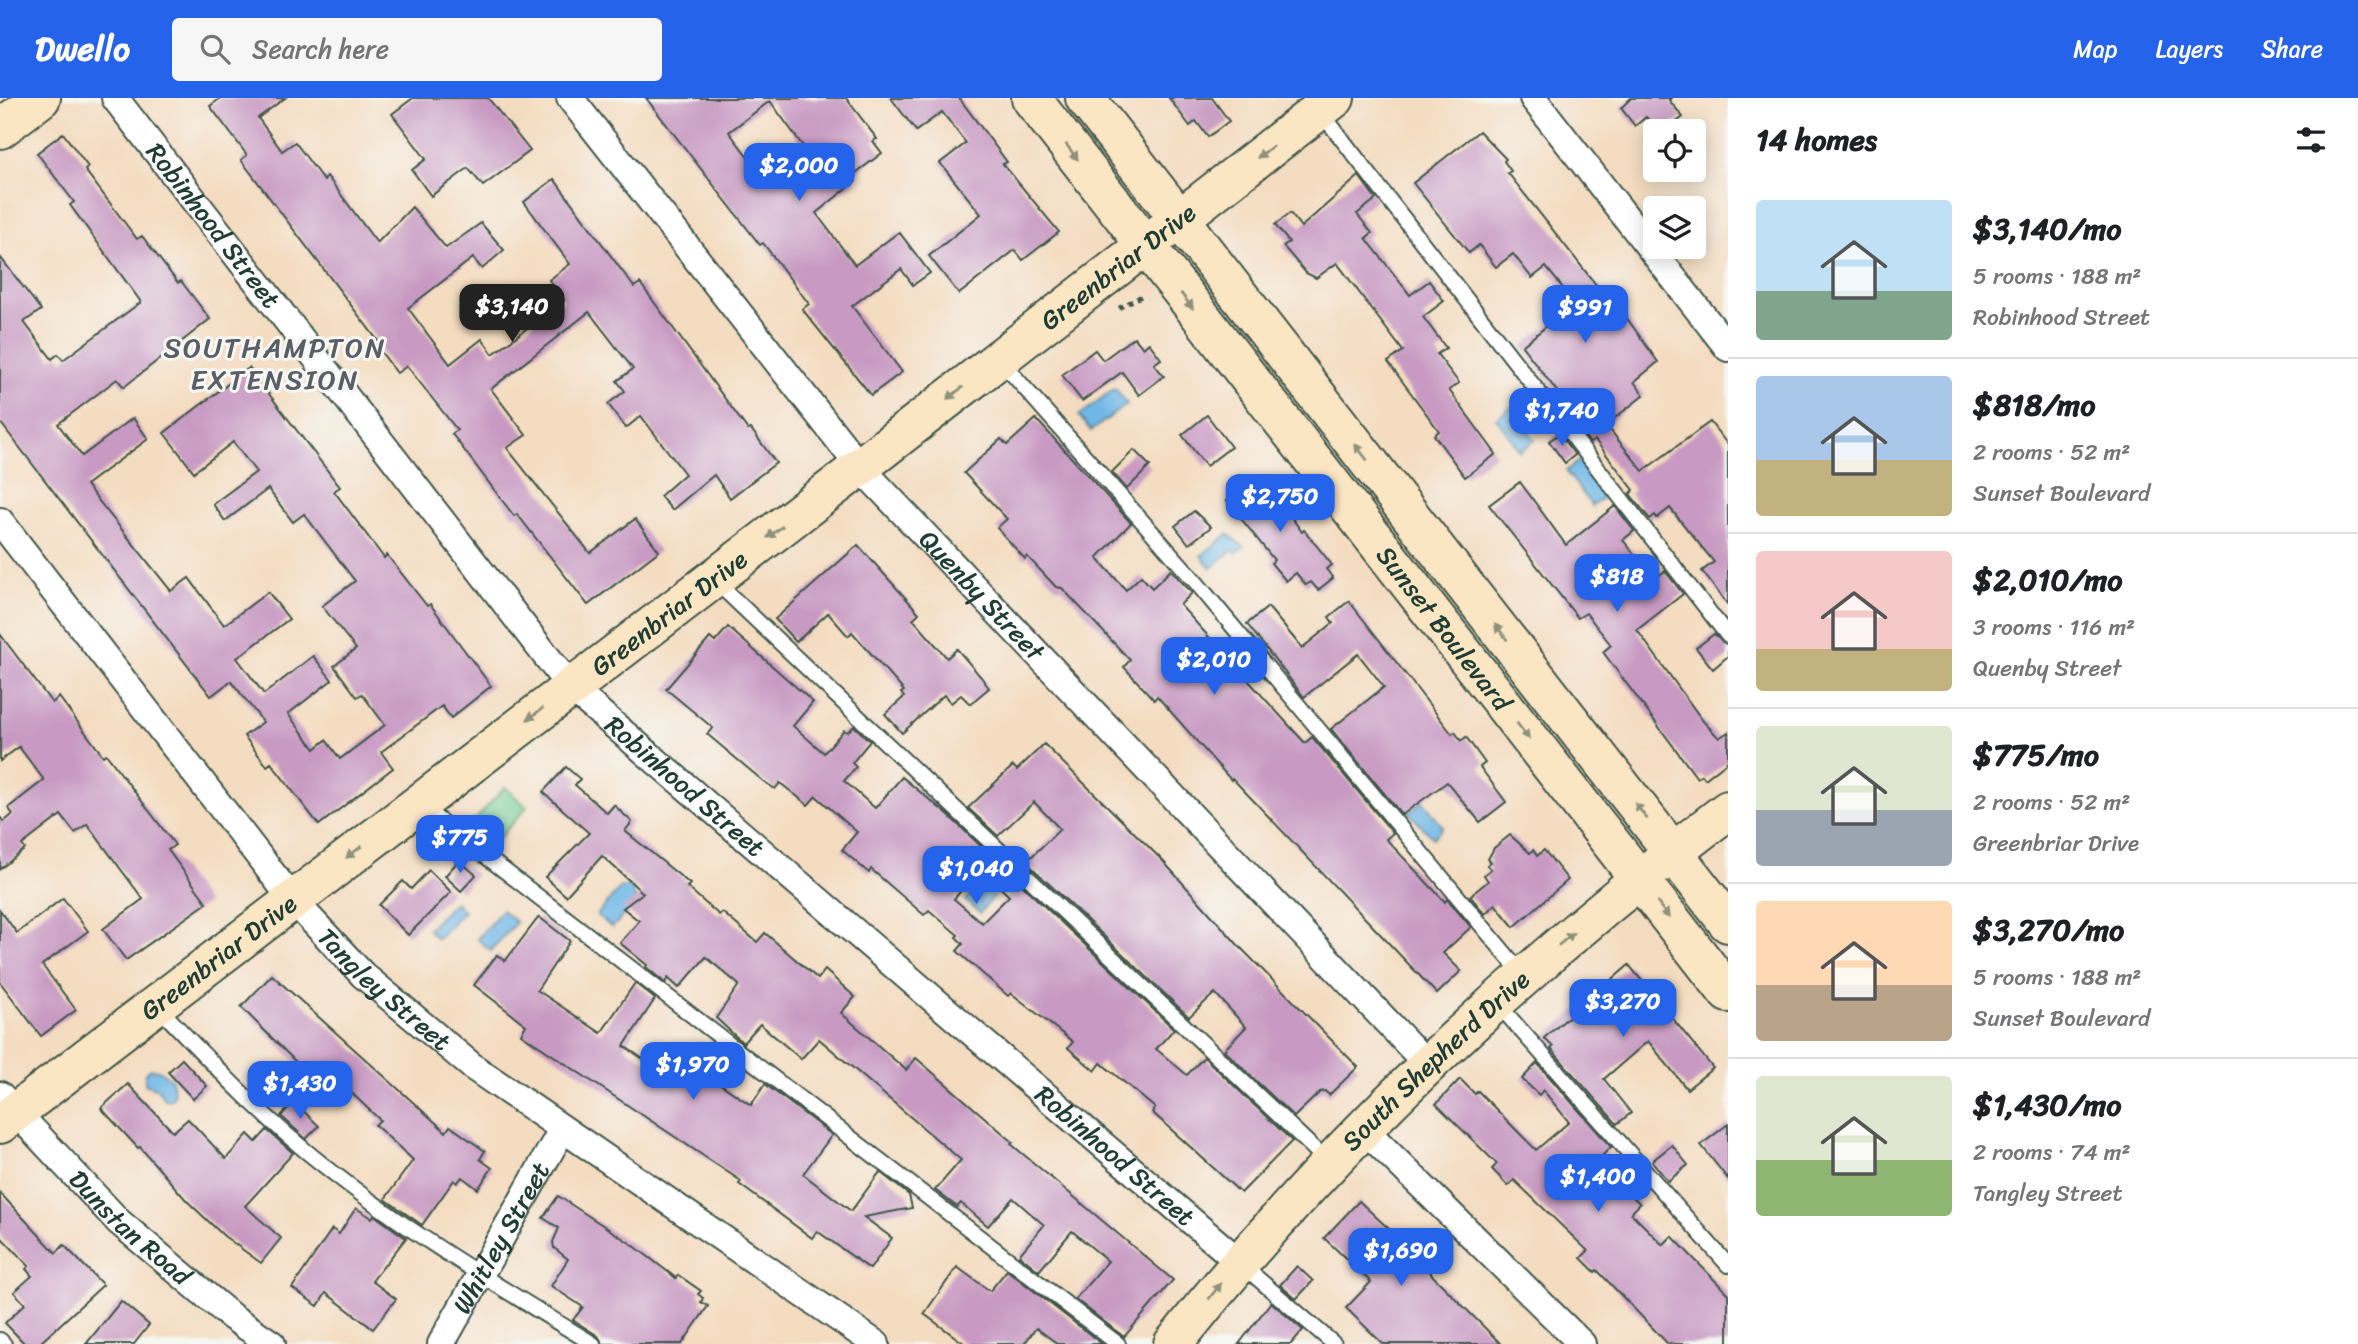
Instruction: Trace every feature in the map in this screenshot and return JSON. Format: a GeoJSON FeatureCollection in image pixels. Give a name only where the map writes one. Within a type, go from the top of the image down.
{"type":"FeatureCollection","features":[{"type":"Feature","properties":{"kind":"main road","name":"Sunset Boulevard"},"geometry":{"type":"LineString","coordinates":[[1031,98],[1728,993]]}},
{"type":"Feature","properties":{"kind":"main road","name":"Sunset Boulevard"},"geometry":{"type":"LineString","coordinates":[[1085,98],[1728,923]]}},
{"type":"Feature","properties":{"kind":"main road"},"geometry":{"type":"LineString","coordinates":[[0,129],[37,99]]}},
{"type":"Feature","properties":{"kind":"main road","name":"Greenbriar Drive"},"geometry":{"type":"LineString","coordinates":[[5,1111],[155,1004],[571,688],[1327,104]]}},
{"type":"Feature","properties":{"kind":"main road","name":"South Shepherd Drive"},"geometry":{"type":"LineString","coordinates":[[1173,1344],[1238,1261],[1329,1163],[1427,1064],[1523,975],[1638,878],[1728,810]]}},
{"type":"Feature","properties":{"kind":"street","name":"Robinhood Street"},"geometry":{"type":"LineString","coordinates":[[115,98],[571,688],[1238,1261]]}},
{"type":"Feature","properties":{"kind":"street","name":"Quenby Street"},"geometry":{"type":"LineString","coordinates":[[570,98],[860,467],[1427,1064]]}},
{"type":"Feature","properties":{"kind":"street"},"geometry":{"type":"LineString","coordinates":[[1533,98],[1728,348]]}},
{"type":"Feature","properties":{"kind":"street","name":"Tangley Street"},"geometry":{"type":"LineString","coordinates":[[0,521],[292,899],[363,975],[473,1067],[876,1344]]}},
{"type":"Feature","properties":{"kind":"street","name":"Dunstan Road"},"geometry":{"type":"LineString","coordinates":[[5,1111],[119,1222],[232,1317],[272,1344]]}},
{"type":"Feature","properties":{"kind":"street"},"geometry":{"type":"LineString","coordinates":[[1363,1128],[1582,1344]]}},
{"type":"Feature","properties":{"kind":"street","name":"Whitley Street"},"geometry":{"type":"LineString","coordinates":[[441,1344],[562,1130]]}},
{"type":"Feature","properties":{"kind":"lane"},"geometry":{"type":"LineString","coordinates":[[1327,104],[1728,636]]}},
{"type":"Feature","properties":{"kind":"lane"},"geometry":{"type":"LineString","coordinates":[[999,359],[1195,581],[1523,975]]}},
{"type":"Feature","properties":{"kind":"lane"},"geometry":{"type":"LineString","coordinates":[[713,579],[1329,1163]]}},
{"type":"Feature","properties":{"kind":"lane"},"geometry":{"type":"LineString","coordinates":[[418,804],[1118,1344]]}},
{"type":"Feature","properties":{"kind":"lane"},"geometry":{"type":"LineString","coordinates":[[1495,1001],[1728,1265]]}},
{"type":"Feature","properties":{"kind":"lane"},"geometry":{"type":"LineString","coordinates":[[155,1004],[222,1074],[319,1163],[407,1228],[593,1344]]}},
{"type":"Feature","properties":{"kind":"lane"},"geometry":{"type":"LineString","coordinates":[[1238,1261],[1334,1344]]}},
{"type":"Feature","properties":{"kind":"lane"},"geometry":{"type":"LineString","coordinates":[[0,1340],[4,1344]]}},
{"type":"Feature","properties":{"kind":"green space"},"geometry":{"type":"Polygon","coordinates":[[[505,787],[527,807],[497,841],[475,820],[505,787]]]}},
{"type":"Feature","properties":{"kind":"water"},"geometry":{"type":"Polygon","coordinates":[[[1115,388],[1127,404],[1091,431],[1079,416],[1115,388]]]}},
{"type":"Feature","properties":{"kind":"water"},"geometry":{"type":"Polygon","coordinates":[[[1511,407],[1535,440],[1520,451],[1496,418],[1511,407]]]}},
{"type":"Feature","properties":{"kind":"water"},"geometry":{"type":"Polygon","coordinates":[[[1582,459],[1608,494],[1592,506],[1566,471],[1582,459]]]}},
{"type":"Feature","properties":{"kind":"water"},"geometry":{"type":"Polygon","coordinates":[[[1228,534],[1244,547],[1236,553],[1233,550],[1211,568],[1201,556],[1228,534]]]}},
{"type":"Feature","properties":{"kind":"water"},"geometry":{"type":"Polygon","coordinates":[[[1423,801],[1443,827],[1433,838],[1409,813],[1423,801]]]}},
{"type":"Feature","properties":{"kind":"water"},"geometry":{"type":"Polygon","coordinates":[[[983,881],[997,893],[980,913],[965,901],[983,881]]]}},
{"type":"Feature","properties":{"kind":"water"},"geometry":{"type":"Polygon","coordinates":[[[621,887],[631,887],[636,901],[612,928],[597,915],[621,887]]]}},
{"type":"Feature","properties":{"kind":"water"},"geometry":{"type":"Polygon","coordinates":[[[455,902],[464,911],[437,939],[428,929],[455,902]]]}},
{"type":"Feature","properties":{"kind":"water"},"geometry":{"type":"Polygon","coordinates":[[[502,910],[516,922],[491,951],[477,939],[502,910]]]}},
{"type":"Feature","properties":{"kind":"water"},"geometry":{"type":"Polygon","coordinates":[[[150,1069],[159,1070],[172,1080],[172,1099],[165,1100],[158,1089],[145,1084],[145,1074],[150,1069]]]}},
{"type":"Feature","properties":{"kind":"building"},"geometry":{"type":"Polygon","coordinates":[[[221,98],[285,98],[258,118],[282,151],[295,142],[324,181],[327,176],[377,243],[412,207],[446,248],[481,223],[504,250],[482,269],[473,258],[408,308],[450,364],[482,339],[493,354],[564,300],[549,280],[570,264],[524,202],[554,179],[634,287],[640,283],[748,430],[751,429],[776,463],[730,498],[714,475],[672,510],[660,496],[685,474],[641,416],[626,428],[608,404],[625,391],[617,381],[633,369],[589,312],[491,389],[526,435],[507,448],[590,553],[635,519],[659,551],[588,605],[517,514],[514,516],[452,434],[457,430],[407,366],[397,373],[375,344],[378,341],[241,160],[247,155],[210,106],[221,98]]]}},
{"type":"Feature","properties":{"kind":"building"},"geometry":{"type":"Polygon","coordinates":[[[413,98],[488,98],[530,151],[483,186],[468,168],[431,196],[412,170],[426,159],[392,114],[413,98]]]}},
{"type":"Feature","properties":{"kind":"building"},"geometry":{"type":"Polygon","coordinates":[[[646,98],[846,98],[877,139],[873,141],[882,153],[852,176],[856,181],[816,213],[855,265],[899,232],[930,273],[913,285],[901,269],[852,306],[902,372],[871,395],[802,309],[809,304],[763,243],[760,245],[646,98]],[[770,101],[729,132],[768,183],[808,153],[770,101]]]}},
{"type":"Feature","properties":{"kind":"building"},"geometry":{"type":"Polygon","coordinates":[[[891,98],[959,98],[1007,162],[1003,164],[1059,232],[1023,260],[1015,250],[959,294],[929,256],[981,214],[940,163],[966,143],[942,112],[916,131],[891,98]]]}},
{"type":"Feature","properties":{"kind":"building"},"geometry":{"type":"Polygon","coordinates":[[[1169,98],[1212,98],[1229,121],[1208,137],[1196,121],[1190,126],[1169,98]]]}},
{"type":"Feature","properties":{"kind":"building"},"geometry":{"type":"Polygon","coordinates":[[[1631,98],[1671,98],[1669,100],[1683,117],[1646,117],[1635,126],[1621,108],[1631,98]]]}},
{"type":"Feature","properties":{"kind":"building"},"geometry":{"type":"Polygon","coordinates":[[[1479,131],[1506,159],[1504,161],[1511,171],[1508,173],[1597,286],[1616,303],[1658,362],[1634,382],[1644,395],[1606,425],[1643,471],[1710,422],[1728,445],[1728,605],[1702,571],[1714,562],[1670,508],[1657,518],[1655,515],[1650,519],[1630,494],[1634,490],[1595,440],[1590,443],[1574,423],[1579,420],[1522,346],[1575,303],[1546,267],[1532,278],[1513,254],[1496,267],[1479,245],[1469,253],[1413,183],[1479,131]]]}},
{"type":"Feature","properties":{"kind":"building"},"geometry":{"type":"Polygon","coordinates":[[[63,133],[88,167],[85,170],[137,239],[142,236],[210,319],[124,387],[117,379],[58,424],[82,456],[133,418],[148,439],[86,485],[171,591],[189,578],[224,625],[268,592],[289,619],[237,658],[264,694],[313,656],[332,680],[288,714],[315,749],[326,740],[340,759],[385,725],[362,694],[357,697],[334,666],[356,649],[322,606],[355,581],[304,514],[293,522],[268,489],[225,521],[213,504],[256,472],[233,442],[194,472],[164,433],[249,368],[340,487],[334,491],[384,558],[387,555],[427,606],[430,604],[491,686],[451,718],[442,706],[381,752],[393,768],[319,825],[271,763],[267,766],[244,736],[263,722],[231,681],[211,696],[0,422],[0,257],[41,310],[24,322],[52,359],[58,354],[63,360],[141,302],[70,205],[74,202],[37,153],[63,133]]]}},
{"type":"Feature","properties":{"kind":"building"},"geometry":{"type":"Polygon","coordinates":[[[1359,176],[1376,199],[1357,214],[1372,233],[1366,238],[1410,295],[1429,281],[1444,301],[1423,317],[1446,348],[1437,354],[1459,383],[1449,390],[1496,454],[1465,477],[1434,435],[1439,431],[1388,362],[1403,351],[1337,263],[1316,278],[1306,273],[1283,246],[1289,242],[1275,225],[1290,213],[1301,227],[1359,176]]]}},
{"type":"Feature","properties":{"kind":"building"},"geometry":{"type":"Polygon","coordinates":[[[1134,337],[1143,348],[1149,343],[1161,359],[1154,364],[1164,376],[1139,395],[1122,372],[1082,401],[1062,375],[1095,350],[1103,360],[1134,337]]]}},
{"type":"Feature","properties":{"kind":"building"},"geometry":{"type":"Polygon","coordinates":[[[1207,415],[1231,447],[1206,466],[1182,435],[1207,415]]]}},
{"type":"Feature","properties":{"kind":"building"},"geometry":{"type":"Polygon","coordinates":[[[1036,419],[1131,523],[1097,558],[1126,590],[1141,576],[1152,588],[1171,570],[1192,593],[1180,605],[1305,743],[1312,737],[1393,833],[1386,839],[1445,902],[1447,899],[1471,927],[1443,953],[1461,971],[1437,994],[1232,778],[1231,780],[1157,696],[1154,700],[1124,667],[1130,660],[1062,588],[1056,587],[1027,556],[1025,559],[997,528],[1007,519],[964,473],[1001,439],[1007,445],[1036,419]]]}},
{"type":"Feature","properties":{"kind":"building"},"geometry":{"type":"Polygon","coordinates":[[[1559,434],[1575,455],[1565,463],[1549,441],[1559,434]]]}},
{"type":"Feature","properties":{"kind":"building"},"geometry":{"type":"Polygon","coordinates":[[[1134,450],[1150,466],[1127,489],[1112,472],[1134,450]]]}},
{"type":"Feature","properties":{"kind":"building"},"geometry":{"type":"Polygon","coordinates":[[[1257,476],[1262,477],[1302,532],[1304,530],[1332,565],[1326,569],[1333,578],[1318,590],[1311,582],[1306,585],[1296,573],[1286,581],[1271,563],[1274,560],[1227,501],[1257,476]]]}},
{"type":"Feature","properties":{"kind":"building"},"geometry":{"type":"Polygon","coordinates":[[[1520,482],[1566,545],[1615,506],[1634,531],[1623,540],[1654,579],[1665,571],[1683,594],[1637,630],[1703,721],[1719,738],[1728,732],[1728,761],[1705,779],[1702,775],[1697,778],[1603,652],[1611,645],[1586,613],[1578,618],[1489,505],[1520,482]]]}},
{"type":"Feature","properties":{"kind":"building"},"geometry":{"type":"Polygon","coordinates":[[[1194,511],[1211,527],[1189,544],[1175,526],[1194,511]]]}},
{"type":"Feature","properties":{"kind":"building"},"geometry":{"type":"Polygon","coordinates":[[[858,545],[919,613],[913,619],[947,658],[957,649],[989,688],[970,704],[961,695],[951,703],[944,695],[902,733],[885,714],[904,697],[901,693],[904,691],[852,632],[848,636],[828,613],[796,642],[775,619],[858,545]]]}},
{"type":"Feature","properties":{"kind":"building"},"geometry":{"type":"Polygon","coordinates":[[[1349,601],[1452,734],[1455,732],[1461,741],[1466,737],[1485,763],[1480,767],[1506,802],[1480,822],[1447,782],[1402,815],[1331,729],[1384,687],[1358,654],[1304,697],[1247,624],[1268,607],[1302,648],[1333,623],[1329,617],[1349,601]]]}},
{"type":"Feature","properties":{"kind":"building"},"geometry":{"type":"Polygon","coordinates":[[[728,627],[813,702],[793,726],[824,753],[844,730],[847,732],[854,726],[870,741],[852,763],[856,767],[844,781],[875,808],[902,777],[948,815],[1174,1029],[1156,1049],[1187,1075],[1204,1057],[1292,1141],[1241,1193],[1152,1112],[1155,1108],[1101,1063],[1095,1071],[1068,1048],[1073,1042],[1011,993],[1008,996],[957,951],[963,944],[956,937],[958,935],[929,910],[924,915],[871,869],[869,873],[842,850],[857,832],[816,796],[808,805],[780,783],[775,789],[763,781],[707,734],[713,728],[666,689],[710,638],[715,642],[728,627]],[[980,868],[954,899],[982,923],[1009,896],[980,868]]]}},
{"type":"Feature","properties":{"kind":"building"},"geometry":{"type":"Polygon","coordinates":[[[0,634],[52,703],[59,697],[103,756],[106,754],[175,845],[168,850],[207,903],[126,960],[103,929],[143,899],[87,824],[75,833],[61,815],[22,845],[25,849],[0,869],[0,817],[4,822],[13,814],[8,808],[44,780],[19,747],[0,761],[0,634]]]}},
{"type":"Feature","properties":{"kind":"building"},"geometry":{"type":"Polygon","coordinates":[[[1714,634],[1728,645],[1728,656],[1713,669],[1696,648],[1714,634]]]}},
{"type":"Feature","properties":{"kind":"building"},"geometry":{"type":"Polygon","coordinates":[[[1044,744],[1162,860],[1239,946],[1358,1067],[1329,1095],[1325,1091],[1320,1092],[1294,1117],[1224,1050],[1246,1027],[1215,993],[1189,1017],[1026,862],[1060,829],[1034,802],[998,836],[968,808],[1013,766],[1017,770],[1044,744]]]}},
{"type":"Feature","properties":{"kind":"building"},"geometry":{"type":"Polygon","coordinates":[[[566,767],[580,779],[575,785],[607,813],[614,805],[632,822],[625,831],[690,884],[687,887],[719,915],[722,912],[757,942],[765,933],[818,979],[825,970],[855,997],[841,1013],[906,1070],[916,1058],[1013,1142],[1011,1144],[1173,1280],[1124,1337],[1075,1299],[1108,1261],[1072,1231],[1039,1271],[1019,1255],[1044,1225],[1013,1198],[988,1226],[961,1203],[957,1207],[935,1190],[961,1160],[819,1039],[801,1059],[760,1024],[743,1043],[716,1018],[739,985],[706,957],[679,988],[668,978],[665,983],[646,967],[647,965],[620,943],[639,921],[623,908],[643,893],[602,856],[566,896],[545,877],[589,833],[543,792],[566,767]]]}},
{"type":"Feature","properties":{"kind":"building"},"geometry":{"type":"Polygon","coordinates":[[[1510,835],[1530,853],[1533,850],[1537,856],[1544,850],[1568,880],[1514,927],[1495,904],[1485,914],[1470,896],[1488,881],[1484,875],[1491,869],[1487,865],[1491,862],[1488,859],[1494,848],[1510,835]]]}},
{"type":"Feature","properties":{"kind":"building"},"geometry":{"type":"Polygon","coordinates":[[[459,860],[476,875],[461,891],[445,876],[459,860]]]}},
{"type":"Feature","properties":{"kind":"building"},"geometry":{"type":"Polygon","coordinates":[[[429,870],[451,892],[408,935],[379,905],[403,881],[411,889],[429,870]]]}},
{"type":"Feature","properties":{"kind":"building"},"geometry":{"type":"Polygon","coordinates":[[[63,898],[88,931],[42,965],[76,1010],[41,1036],[0,982],[0,910],[17,933],[63,898]]]}},
{"type":"Feature","properties":{"kind":"building"},"geometry":{"type":"Polygon","coordinates":[[[539,917],[570,941],[537,990],[601,1033],[635,983],[655,999],[624,1046],[658,1069],[661,1063],[685,1079],[712,1043],[733,1059],[716,1081],[751,1105],[765,1084],[832,1135],[803,1174],[851,1211],[880,1172],[909,1195],[912,1208],[864,1217],[892,1238],[870,1269],[817,1231],[812,1238],[739,1184],[741,1181],[521,1034],[526,1025],[474,985],[497,955],[505,961],[539,917]]]}},
{"type":"Feature","properties":{"kind":"building"},"geometry":{"type":"Polygon","coordinates":[[[1629,965],[1713,1068],[1687,1089],[1648,1041],[1604,1079],[1631,1113],[1617,1124],[1544,1038],[1629,965]]]}},
{"type":"Feature","properties":{"kind":"building"},"geometry":{"type":"Polygon","coordinates":[[[272,975],[446,1132],[450,1126],[485,1151],[480,1159],[492,1168],[478,1189],[462,1177],[457,1183],[454,1180],[422,1225],[385,1199],[413,1160],[375,1125],[380,1120],[322,1065],[311,1077],[241,1007],[272,975]]]}},
{"type":"Feature","properties":{"kind":"building"},"geometry":{"type":"Polygon","coordinates":[[[182,1059],[207,1086],[193,1099],[168,1072],[182,1059]]]}},
{"type":"Feature","properties":{"kind":"building"},"geometry":{"type":"Polygon","coordinates":[[[1537,1063],[1611,1147],[1598,1160],[1640,1204],[1631,1213],[1663,1245],[1672,1236],[1728,1294],[1728,1344],[1668,1344],[1597,1270],[1595,1272],[1581,1258],[1588,1251],[1514,1180],[1508,1186],[1492,1169],[1497,1164],[1436,1104],[1460,1079],[1475,1094],[1478,1091],[1536,1150],[1569,1122],[1543,1090],[1539,1095],[1522,1079],[1537,1063]]]}},
{"type":"Feature","properties":{"kind":"building"},"geometry":{"type":"Polygon","coordinates":[[[128,1084],[173,1132],[188,1119],[226,1159],[248,1134],[256,1142],[267,1130],[293,1153],[245,1206],[281,1238],[261,1263],[224,1236],[187,1201],[140,1147],[138,1148],[101,1108],[128,1084]]]}},
{"type":"Feature","properties":{"kind":"building"},"geometry":{"type":"Polygon","coordinates":[[[294,1102],[319,1126],[306,1139],[281,1116],[294,1102]]]}},
{"type":"Feature","properties":{"kind":"building"},"geometry":{"type":"Polygon","coordinates":[[[1728,1124],[1728,1179],[1701,1145],[1728,1124]]]}},
{"type":"Feature","properties":{"kind":"building"},"geometry":{"type":"Polygon","coordinates":[[[1672,1145],[1688,1165],[1668,1181],[1652,1161],[1672,1145]]]}},
{"type":"Feature","properties":{"kind":"building"},"geometry":{"type":"Polygon","coordinates":[[[0,1193],[56,1253],[64,1245],[103,1285],[39,1344],[25,1344],[5,1323],[25,1304],[14,1292],[32,1276],[26,1269],[29,1266],[0,1236],[0,1193]]]}},
{"type":"Feature","properties":{"kind":"building"},"geometry":{"type":"Polygon","coordinates":[[[558,1196],[633,1245],[676,1278],[678,1275],[701,1291],[698,1294],[703,1298],[701,1302],[708,1306],[682,1344],[603,1344],[598,1336],[573,1320],[583,1307],[551,1286],[568,1259],[554,1248],[553,1242],[559,1228],[543,1218],[558,1196]]]}},
{"type":"Feature","properties":{"kind":"building"},"geometry":{"type":"Polygon","coordinates":[[[1359,1201],[1431,1268],[1428,1271],[1501,1344],[1383,1344],[1346,1308],[1371,1282],[1324,1238],[1359,1201]]]}},
{"type":"Feature","properties":{"kind":"building"},"geometry":{"type":"Polygon","coordinates":[[[356,1208],[372,1218],[374,1215],[406,1238],[372,1281],[396,1299],[373,1329],[326,1293],[318,1306],[292,1288],[332,1229],[339,1234],[356,1208]]]}},
{"type":"Feature","properties":{"kind":"building"},"geometry":{"type":"Polygon","coordinates":[[[1297,1266],[1313,1281],[1296,1299],[1280,1285],[1297,1266]]]}},
{"type":"Feature","properties":{"kind":"building"},"geometry":{"type":"Polygon","coordinates":[[[957,1267],[990,1291],[1007,1270],[1102,1344],[1058,1344],[1036,1328],[1024,1344],[965,1344],[924,1314],[957,1267]]]}},
{"type":"Feature","properties":{"kind":"building"},"geometry":{"type":"Polygon","coordinates":[[[121,1301],[149,1325],[134,1344],[86,1344],[121,1301]]]}},
{"type":"Feature","properties":{"kind":"building"},"geometry":{"type":"Polygon","coordinates":[[[1271,1302],[1303,1330],[1291,1344],[1239,1344],[1271,1302]]]}},
{"type":"Feature","properties":{"kind":"district","name":"SOUTHAMPTON EXTENSION"},"geometry":{"type":"Point","coordinates":[275,363]}}]}
